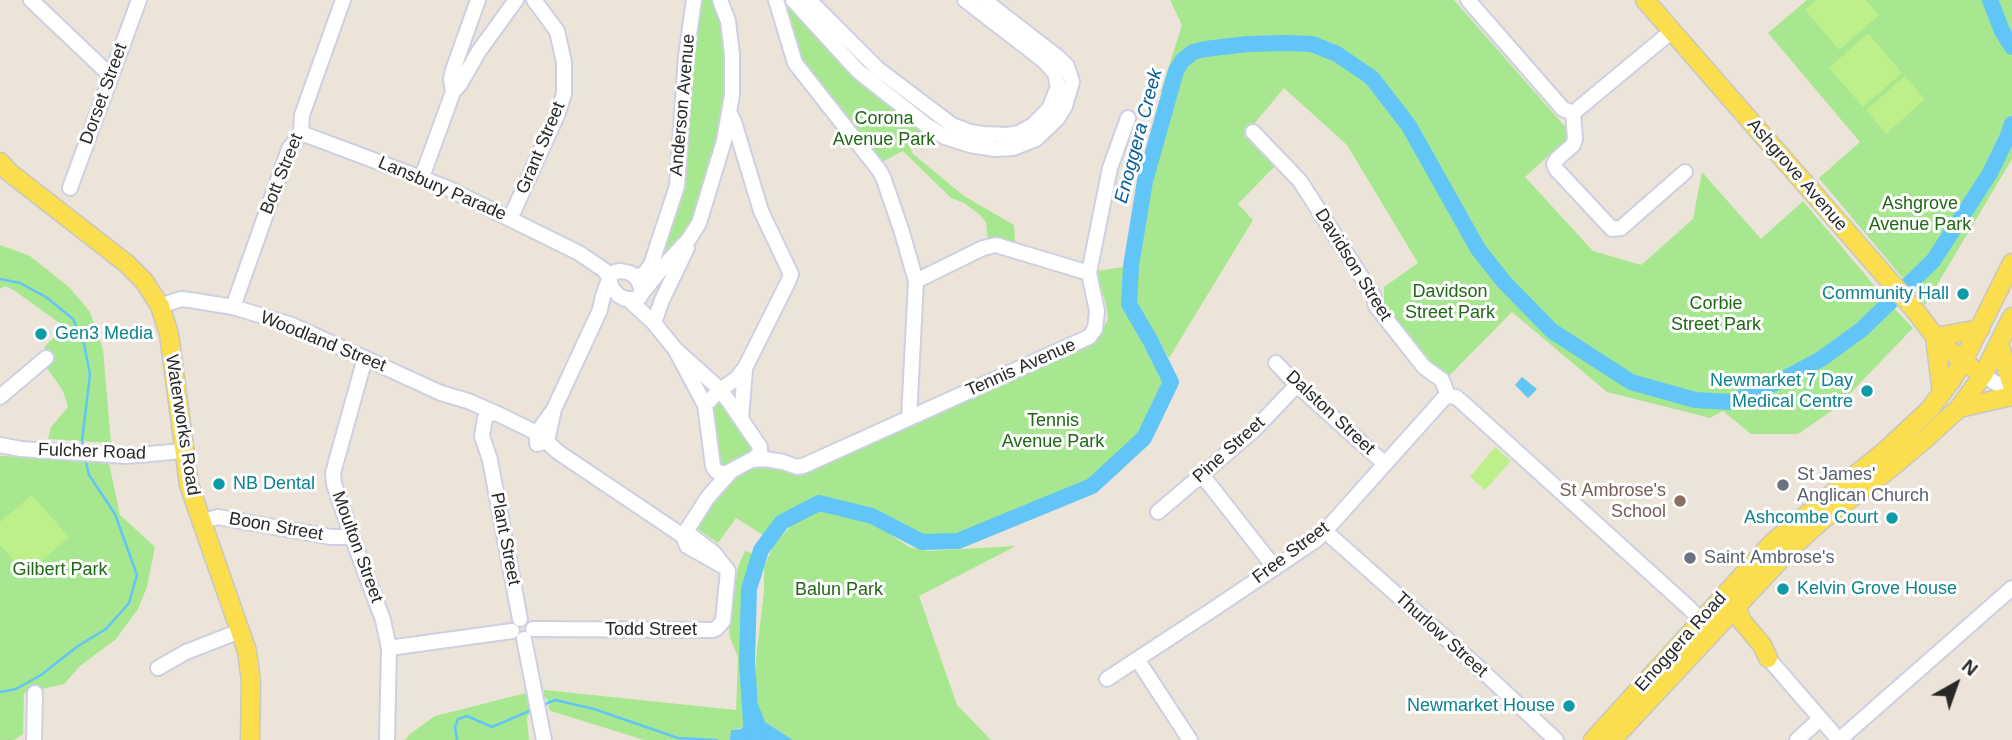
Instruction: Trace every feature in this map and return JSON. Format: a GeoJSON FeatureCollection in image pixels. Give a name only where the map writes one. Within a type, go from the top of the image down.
{"type":"FeatureCollection","features":[{"type":"Feature","properties":{"kind":"main road","name":"Ashgrove Avenue"},"geometry":{"type":"LineString","coordinates":[[1645,0],[1944,347],[1983,375]]}},
{"type":"Feature","properties":{"kind":"main road","name":"Waterworks Road"},"geometry":{"type":"LineString","coordinates":[[3,167],[133,270],[148,286],[160,306],[168,329],[189,485],[240,631],[250,671],[250,740]]}},
{"type":"Feature","properties":{"kind":"main road","name":"Enoggera Road"},"geometry":{"type":"LineString","coordinates":[[1593,740],[1772,543],[1885,451],[1923,416],[1963,361],[2012,264]]}},
{"type":"Feature","properties":{"kind":"main road","name":"Enoggera Road"},"geometry":{"type":"LineString","coordinates":[[1612,740],[1804,535],[1887,471],[1959,408],[1983,375],[2012,317]]}},
{"type":"Feature","properties":{"kind":"main road"},"geometry":{"type":"LineString","coordinates":[[1942,393],[1936,337],[1980,329]]}},
{"type":"Feature","properties":{"kind":"main road"},"geometry":{"type":"LineString","coordinates":[[1999,344],[2012,385]]}},
{"type":"Feature","properties":{"kind":"main road"},"geometry":{"type":"LineString","coordinates":[[1959,408],[2012,394]]}},
{"type":"Feature","properties":{"kind":"main road"},"geometry":{"type":"LineString","coordinates":[[1734,609],[1762,645],[1768,658]]}},
{"type":"Feature","properties":{"kind":"street"},"geometry":{"type":"LineString","coordinates":[[31,0],[111,76]]}},
{"type":"Feature","properties":{"kind":"street","name":"Dorset Street"},"geometry":{"type":"LineString","coordinates":[[70,188],[139,0]]}},
{"type":"Feature","properties":{"kind":"street","name":"Bott Street"},"geometry":{"type":"LineString","coordinates":[[233,307],[289,149],[301,133],[302,115],[343,0]]}},
{"type":"Feature","properties":{"kind":"street"},"geometry":{"type":"LineString","coordinates":[[453,92],[453,70],[478,0]]}},
{"type":"Feature","properties":{"kind":"street"},"geometry":{"type":"LineString","coordinates":[[422,177],[453,92],[484,43],[516,0]]}},
{"type":"Feature","properties":{"kind":"street","name":"Grant Street"},"geometry":{"type":"LineString","coordinates":[[510,219],[564,94],[564,62],[557,32],[534,0]]}},
{"type":"Feature","properties":{"kind":"street","name":"Anderson Avenue"},"geometry":{"type":"LineString","coordinates":[[631,274],[642,276],[648,271],[677,183],[686,56],[694,0]]}},
{"type":"Feature","properties":{"kind":"street","name":"Anderson Avenue"},"geometry":{"type":"LineString","coordinates":[[634,296],[687,241],[701,218],[724,141],[732,89],[731,39],[720,0]]}},
{"type":"Feature","properties":{"kind":"street"},"geometry":{"type":"LineString","coordinates":[[776,0],[797,66],[883,177],[916,281],[909,418]]}},
{"type":"Feature","properties":{"kind":"street"},"geometry":{"type":"LineString","coordinates":[[793,0],[873,85],[940,134],[980,147],[1005,149],[1027,143],[1042,134],[1065,106],[1072,82],[1067,66],[1047,56],[965,0]]}},
{"type":"Feature","properties":{"kind":"street"},"geometry":{"type":"LineString","coordinates":[[809,0],[860,53],[952,125],[974,133],[1012,135],[1026,130],[1045,114],[1058,87],[1047,56],[984,0]]}},
{"type":"Feature","properties":{"kind":"street"},"geometry":{"type":"LineString","coordinates":[[1468,0],[1563,109],[1573,113]]}},
{"type":"Feature","properties":{"kind":"street"},"geometry":{"type":"LineString","coordinates":[[1573,113],[1672,31]]}},
{"type":"Feature","properties":{"kind":"street"},"geometry":{"type":"LineString","coordinates":[[705,405],[720,390],[737,379],[745,368],[790,274],[761,211],[729,112]]}},
{"type":"Feature","properties":{"kind":"street"},"geometry":{"type":"LineString","coordinates":[[1573,113],[1573,145],[1554,164],[1612,229],[1621,228],[1681,180]]}},
{"type":"Feature","properties":{"kind":"street","name":"Tennis Avenue"},"geometry":{"type":"LineString","coordinates":[[751,460],[765,459],[803,466],[1089,337],[1095,329],[1097,311],[1089,273],[1110,168],[1128,118]]}},
{"type":"Feature","properties":{"kind":"street","name":"Davidson Street"},"geometry":{"type":"LineString","coordinates":[[1253,132],[1300,181],[1373,295],[1376,306],[1424,367],[1442,380],[1448,396],[1463,403],[1701,620]]}},
{"type":"Feature","properties":{"kind":"street","name":"Lansbury Parade"},"geometry":{"type":"LineString","coordinates":[[301,133],[422,177],[510,219],[579,253],[604,270],[610,278],[612,288],[634,296]]}},
{"type":"Feature","properties":{"kind":"street"},"geometry":{"type":"LineString","coordinates":[[724,141],[729,137],[733,138],[743,153]]}},
{"type":"Feature","properties":{"kind":"street","name":"Anderson Avenue"},"geometry":{"type":"LineString","coordinates":[[654,323],[685,252],[687,241]]}},
{"type":"Feature","properties":{"kind":"street"},"geometry":{"type":"LineString","coordinates":[[916,281],[983,248],[996,245],[1089,273]]}},
{"type":"Feature","properties":{"kind":"street"},"geometry":{"type":"LineString","coordinates":[[657,249],[662,258],[670,259]]}},
{"type":"Feature","properties":{"kind":"street","name":"Lansbury Parade"},"geometry":{"type":"LineString","coordinates":[[579,253],[631,274]]}},
{"type":"Feature","properties":{"kind":"street"},"geometry":{"type":"LineString","coordinates":[[540,439],[600,310],[612,273],[618,271],[631,274],[641,284],[634,296]]}},
{"type":"Feature","properties":{"kind":"street"},"geometry":{"type":"LineString","coordinates":[[634,296],[674,349],[705,405],[713,466],[708,497]]}},
{"type":"Feature","properties":{"kind":"street"},"geometry":{"type":"LineString","coordinates":[[600,310],[612,299],[634,296]]}},
{"type":"Feature","properties":{"kind":"street","name":"Woodland Street"},"geometry":{"type":"LineString","coordinates":[[160,306],[185,299],[233,307],[292,325],[441,393],[463,407],[540,439],[684,533],[687,546],[727,573]]}},
{"type":"Feature","properties":{"kind":"street"},"geometry":{"type":"LineString","coordinates":[[674,349],[720,390],[760,448],[759,453],[751,460],[727,473],[720,473],[713,466]]}},
{"type":"Feature","properties":{"kind":"street"},"geometry":{"type":"LineString","coordinates":[[0,397],[46,358]]}},
{"type":"Feature","properties":{"kind":"street","name":"Moulton Street"},"geometry":{"type":"LineString","coordinates":[[365,358],[333,473],[334,484],[352,537],[383,620],[388,648],[387,740]]}},
{"type":"Feature","properties":{"kind":"street","name":"Dalston Street"},"geometry":{"type":"LineString","coordinates":[[1276,363],[1385,464]]}},
{"type":"Feature","properties":{"kind":"street"},"geometry":{"type":"LineString","coordinates":[[741,419],[745,368]]}},
{"type":"Feature","properties":{"kind":"street"},"geometry":{"type":"LineString","coordinates":[[1983,375],[2012,394]]}},
{"type":"Feature","properties":{"kind":"street","name":"Pine Street"},"geometry":{"type":"LineString","coordinates":[[1158,512],[1253,431],[1297,385]]}},
{"type":"Feature","properties":{"kind":"street","name":"Free Street"},"geometry":{"type":"LineString","coordinates":[[1107,679],[1275,568],[1325,531],[1448,396]]}},
{"type":"Feature","properties":{"kind":"street","name":"Plant Street"},"geometry":{"type":"LineString","coordinates":[[490,417],[490,460],[544,740]]}},
{"type":"Feature","properties":{"kind":"street"},"geometry":{"type":"LineString","coordinates":[[757,443],[783,462]]}},
{"type":"Feature","properties":{"kind":"street","name":"Fulcher Road"},"geometry":{"type":"LineString","coordinates":[[0,445],[105,455],[137,456],[183,451]]}},
{"type":"Feature","properties":{"kind":"street"},"geometry":{"type":"LineString","coordinates":[[684,533],[708,497],[733,469]]}},
{"type":"Feature","properties":{"kind":"street"},"geometry":{"type":"LineString","coordinates":[[1202,475],[1275,568]]}},
{"type":"Feature","properties":{"kind":"street","name":"Boon Street"},"geometry":{"type":"LineString","coordinates":[[200,522],[218,517],[331,537],[352,537]]}},
{"type":"Feature","properties":{"kind":"street","name":"Thurlow Street"},"geometry":{"type":"LineString","coordinates":[[1325,531],[1556,740]]}},
{"type":"Feature","properties":{"kind":"street","name":"Todd Street"},"geometry":{"type":"LineString","coordinates":[[388,648],[522,629],[715,629],[723,621],[727,573]]}},
{"type":"Feature","properties":{"kind":"street"},"geometry":{"type":"LineString","coordinates":[[1768,658],[1839,740],[2012,588]]}},
{"type":"Feature","properties":{"kind":"street"},"geometry":{"type":"LineString","coordinates":[[1705,641],[1701,620],[1712,620],[1734,609]]}},
{"type":"Feature","properties":{"kind":"street"},"geometry":{"type":"LineString","coordinates":[[158,668],[186,652],[240,631]]}},
{"type":"Feature","properties":{"kind":"street"},"geometry":{"type":"LineString","coordinates":[[1137,659],[1190,740]]}},
{"type":"Feature","properties":{"kind":"street"},"geometry":{"type":"LineString","coordinates":[[34,692],[34,740]]}},
{"type":"Feature","properties":{"kind":"street"},"geometry":{"type":"LineString","coordinates":[[1797,740],[1820,719]]}},
{"type":"Feature","properties":{"kind":"green space"},"geometry":{"type":"Polygon","coordinates":[[[697,0],[716,0],[727,29],[725,106],[697,216],[689,231],[667,252],[662,249],[697,0]]]}},
{"type":"Feature","properties":{"kind":"green space"},"geometry":{"type":"Polygon","coordinates":[[[1170,0],[1454,0],[1568,130],[1566,140],[1525,177],[1593,251],[1641,265],[1693,219],[1702,172],[1761,239],[1803,201],[1913,328],[1836,408],[1798,434],[1751,434],[1723,411],[1710,418],[1607,392],[1512,312],[1445,380],[1384,304],[1384,287],[1418,263],[1347,145],[1284,88],[1244,136],[1275,166],[1238,204],[1253,220],[1169,358],[1132,298],[1150,188],[1171,115],[1161,91],[1182,25],[1170,0]]]}},
{"type":"Feature","properties":{"kind":"green space","name":"Ashgrove Avenue Park"},"geometry":{"type":"Polygon","coordinates":[[[1807,0],[2012,0],[2012,159],[1925,305],[1819,178],[1860,142],[1768,33],[1807,0]]]}},
{"type":"Feature","properties":{"kind":"green space"},"geometry":{"type":"Polygon","coordinates":[[[1816,0],[1866,0],[1879,15],[1839,50],[1805,10],[1816,0]]]}},
{"type":"Feature","properties":{"kind":"green space","name":"Corona Avenue Park"},"geometry":{"type":"Polygon","coordinates":[[[789,6],[923,129],[910,147],[913,154],[964,196],[1014,225],[1015,244],[988,241],[986,222],[979,214],[964,203],[951,198],[903,151],[878,164],[800,63],[785,10],[789,6]]]}},
{"type":"Feature","properties":{"kind":"green space"},"geometry":{"type":"Polygon","coordinates":[[[1868,33],[1902,73],[1863,107],[1829,68],[1868,33]]]}},
{"type":"Feature","properties":{"kind":"green space"},"geometry":{"type":"Polygon","coordinates":[[[1905,76],[1925,99],[1886,134],[1866,110],[1905,76]]]}},
{"type":"Feature","properties":{"kind":"green space"},"geometry":{"type":"Polygon","coordinates":[[[0,245],[30,256],[70,288],[90,312],[103,349],[111,443],[48,439],[51,427],[68,407],[63,391],[47,368],[55,361],[44,347],[65,327],[15,291],[5,286],[0,289],[0,245]]]}},
{"type":"Feature","properties":{"kind":"green space","name":"Tennis Avenue Park"},"geometry":{"type":"Polygon","coordinates":[[[1131,266],[1129,304],[1171,382],[1144,438],[1092,486],[958,541],[922,542],[872,516],[819,503],[782,522],[761,550],[763,535],[736,518],[718,543],[695,527],[722,488],[733,477],[750,467],[771,464],[800,474],[1080,348],[1099,335],[1108,319],[1096,271],[1131,266]]]}},
{"type":"Feature","properties":{"kind":"green space"},"geometry":{"type":"Polygon","coordinates":[[[720,399],[756,452],[727,469],[718,466],[712,402],[720,399]]]}},
{"type":"Feature","properties":{"kind":"green space"},"geometry":{"type":"Polygon","coordinates":[[[1495,447],[1511,461],[1485,490],[1470,477],[1495,447]]]}},
{"type":"Feature","properties":{"kind":"green space","name":"Gilbert Park"},"geometry":{"type":"Polygon","coordinates":[[[0,456],[109,463],[120,515],[155,547],[147,587],[138,609],[116,639],[80,666],[64,684],[24,693],[23,734],[14,740],[0,740],[0,456]]]}},
{"type":"Feature","properties":{"kind":"green space"},"geometry":{"type":"Polygon","coordinates":[[[32,495],[69,537],[26,575],[0,545],[0,522],[32,495]]]}},
{"type":"Feature","properties":{"kind":"green space","name":"Balun Park"},"geometry":{"type":"Polygon","coordinates":[[[823,509],[875,524],[909,547],[928,551],[1016,546],[919,596],[957,705],[991,740],[793,740],[765,722],[758,709],[756,681],[764,567],[773,546],[790,527],[804,515],[823,509]]]}},
{"type":"Feature","properties":{"kind":"green space"},"geometry":{"type":"Polygon","coordinates":[[[745,551],[755,554],[747,583],[745,615],[744,656],[748,716],[741,728],[731,730],[730,740],[644,740],[551,711],[544,690],[736,710],[738,657],[729,628],[738,567],[745,551]]]}},
{"type":"Feature","properties":{"kind":"green space"},"geometry":{"type":"Polygon","coordinates":[[[526,693],[532,706],[527,718],[529,740],[405,740],[435,716],[526,693]]]}},
{"type":"Feature","properties":{"kind":"water"},"geometry":{"type":"Polygon","coordinates":[[[1522,377],[1537,389],[1528,398],[1515,385],[1522,377]]]}},
{"type":"Feature","properties":{"kind":"water"},"geometry":{"type":"Polygon","coordinates":[[[748,703],[758,704],[765,722],[793,740],[730,740],[731,730],[741,729],[745,724],[748,703]]]}},
{"type":"Feature","properties":{"kind":"waterway","name":"Enoggera Creek"},"geometry":{"type":"LineString","coordinates":[[1990,0],[2002,31],[2012,47]]}},
{"type":"Feature","properties":{"kind":"waterway","name":"Enoggera Creek"},"geometry":{"type":"LineString","coordinates":[[759,740],[751,723],[747,661],[749,589],[761,550],[782,522],[819,503],[872,516],[922,542],[958,541],[1092,486],[1144,438],[1171,382],[1129,304],[1131,266],[1145,181],[1176,71],[1182,61],[1193,52],[1248,44],[1312,44],[1337,54],[1372,78],[1409,126],[1478,249],[1504,282],[1552,331],[1631,382],[1695,400],[1731,402],[1780,381],[1821,359],[1861,330],[1933,261],[1990,173],[2012,124]]}},
{"type":"Feature","properties":{"kind":"waterway"},"geometry":{"type":"LineString","coordinates":[[0,279],[20,283],[46,297],[73,319],[84,344],[90,374],[82,441],[84,448]]}},
{"type":"Feature","properties":{"kind":"waterway"},"geometry":{"type":"LineString","coordinates":[[0,692],[16,689],[41,675],[78,646],[106,629],[129,603],[137,575],[115,514],[89,475],[85,458]]}},
{"type":"Feature","properties":{"kind":"waterway"},"geometry":{"type":"LineString","coordinates":[[543,705],[555,700],[594,709],[678,738],[717,740]]}},
{"type":"Feature","properties":{"kind":"waterway"},"geometry":{"type":"LineString","coordinates":[[457,740],[455,727],[458,719],[467,716],[492,727],[534,709]]}},
{"type":"Feature","properties":{"kind":"place","name":"Community Hall"},"geometry":{"type":"Point","coordinates":[1963,294]}},
{"type":"Feature","properties":{"kind":"place","name":"Gen3 Media"},"geometry":{"type":"Point","coordinates":[41,334]}},
{"type":"Feature","properties":{"kind":"place","name":"Newmarket 7 Day Medical Centre"},"geometry":{"type":"Point","coordinates":[1867,391]}},
{"type":"Feature","properties":{"kind":"place","name":"NB Dental"},"geometry":{"type":"Point","coordinates":[219,484]}},
{"type":"Feature","properties":{"kind":"place","name":"St James' Anglican Church"},"geometry":{"type":"Point","coordinates":[1783,485]}},
{"type":"Feature","properties":{"kind":"place","name":"St Ambrose's School"},"geometry":{"type":"Point","coordinates":[1680,501]}},
{"type":"Feature","properties":{"kind":"place","name":"Ashcombe Court"},"geometry":{"type":"Point","coordinates":[1892,518]}},
{"type":"Feature","properties":{"kind":"place","name":"Saint Ambrose's"},"geometry":{"type":"Point","coordinates":[1690,558]}},
{"type":"Feature","properties":{"kind":"place","name":"Kelvin Grove House"},"geometry":{"type":"Point","coordinates":[1783,589]}},
{"type":"Feature","properties":{"kind":"place","name":"Newmarket House"},"geometry":{"type":"Point","coordinates":[1569,706]}},
{"type":"Feature","properties":{"kind":"park label","name":"Davidson Street Park"},"geometry":{"type":"Point","coordinates":[1450,302]}},
{"type":"Feature","properties":{"kind":"park label","name":"Corbie Street Park"},"geometry":{"type":"Point","coordinates":[1716,314]}}]}
